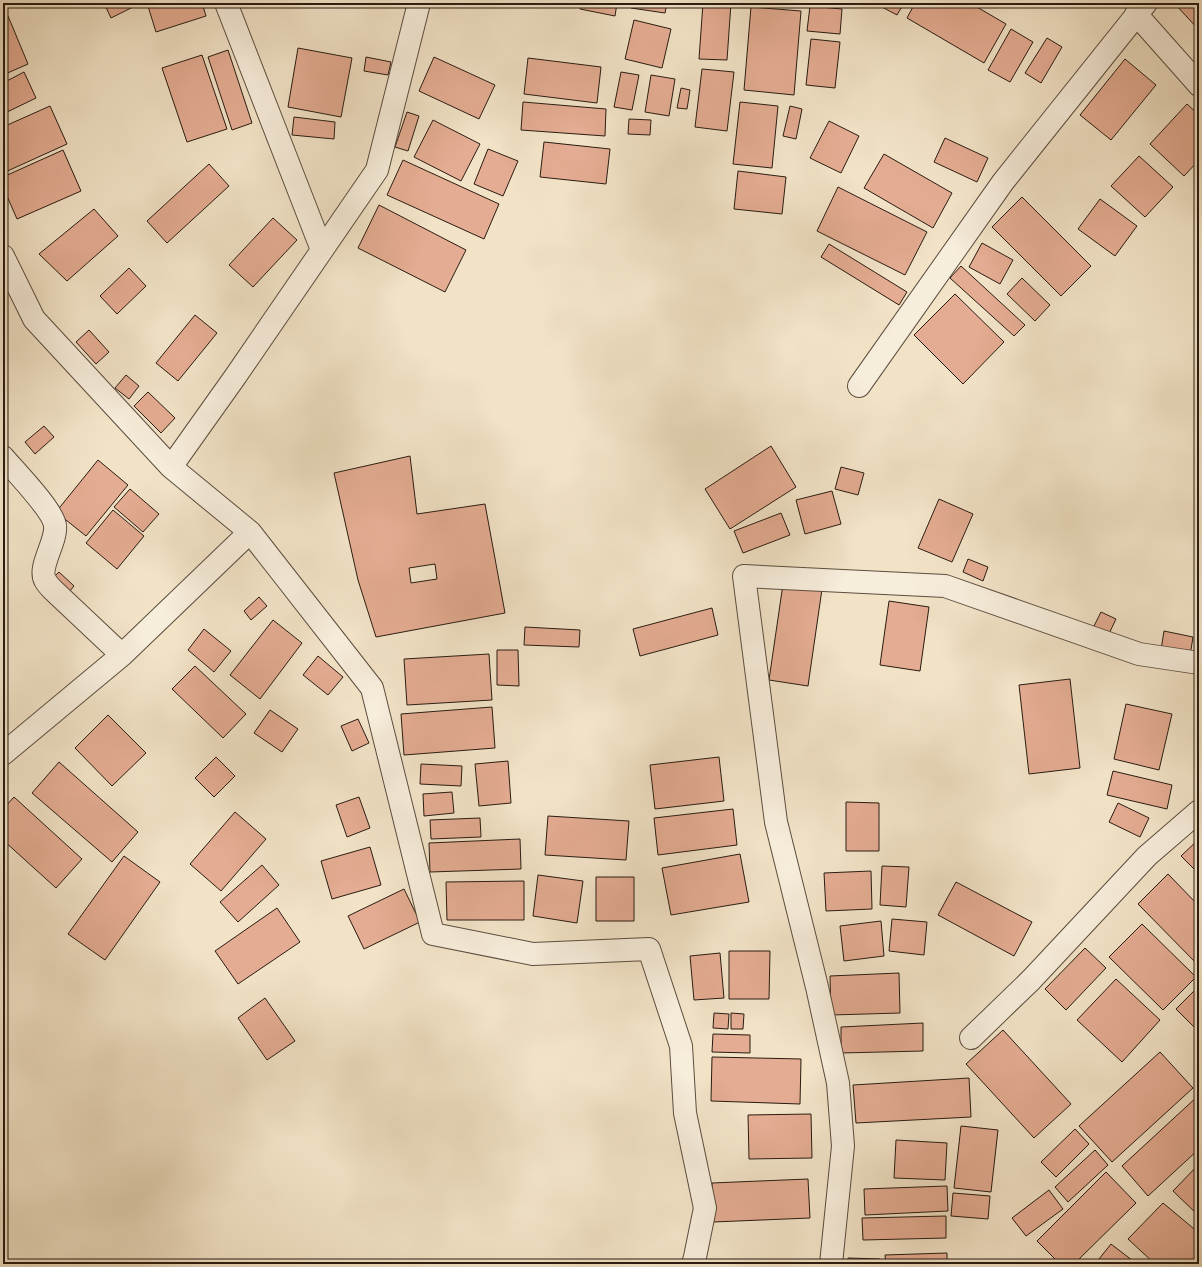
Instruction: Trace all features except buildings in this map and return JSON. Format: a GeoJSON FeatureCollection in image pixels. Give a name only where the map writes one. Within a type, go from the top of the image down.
{"type":"FeatureCollection","features":[{"type":"Feature","properties":{"kind":"street"},"geometry":{"type":"LineString","coordinates":[[226,3],[322,250]]}},
{"type":"Feature","properties":{"kind":"street"},"geometry":{"type":"LineString","coordinates":[[171,467],[378,170],[419,3]]}},
{"type":"Feature","properties":{"kind":"street"},"geometry":{"type":"LineString","coordinates":[[859,386],[1003,182],[1141,8],[1199,85]]}},
{"type":"Feature","properties":{"kind":"street"},"geometry":{"type":"LineString","coordinates":[[3,256],[34,319],[171,467],[250,532],[372,688],[433,934],[533,954],[649,949],[681,1046],[685,1113],[705,1208],[693,1264]]}},
{"type":"Feature","properties":{"kind":"street"},"geometry":{"type":"LineString","coordinates":[[3,457],[50,513],[55,526],[53,542],[44,568],[44,579],[53,590],[122,655]]}},
{"type":"Feature","properties":{"kind":"street"},"geometry":{"type":"LineString","coordinates":[[3,754],[122,655],[250,532]]}},
{"type":"Feature","properties":{"kind":"street"},"geometry":{"type":"LineString","coordinates":[[831,1264],[843,1146],[838,1083],[817,987],[776,822],[744,576],[945,586],[1139,654],[1199,663]]}},
{"type":"Feature","properties":{"kind":"street"},"geometry":{"type":"LineString","coordinates":[[971,1038],[1031,980],[1147,856],[1199,811]]}}]}
